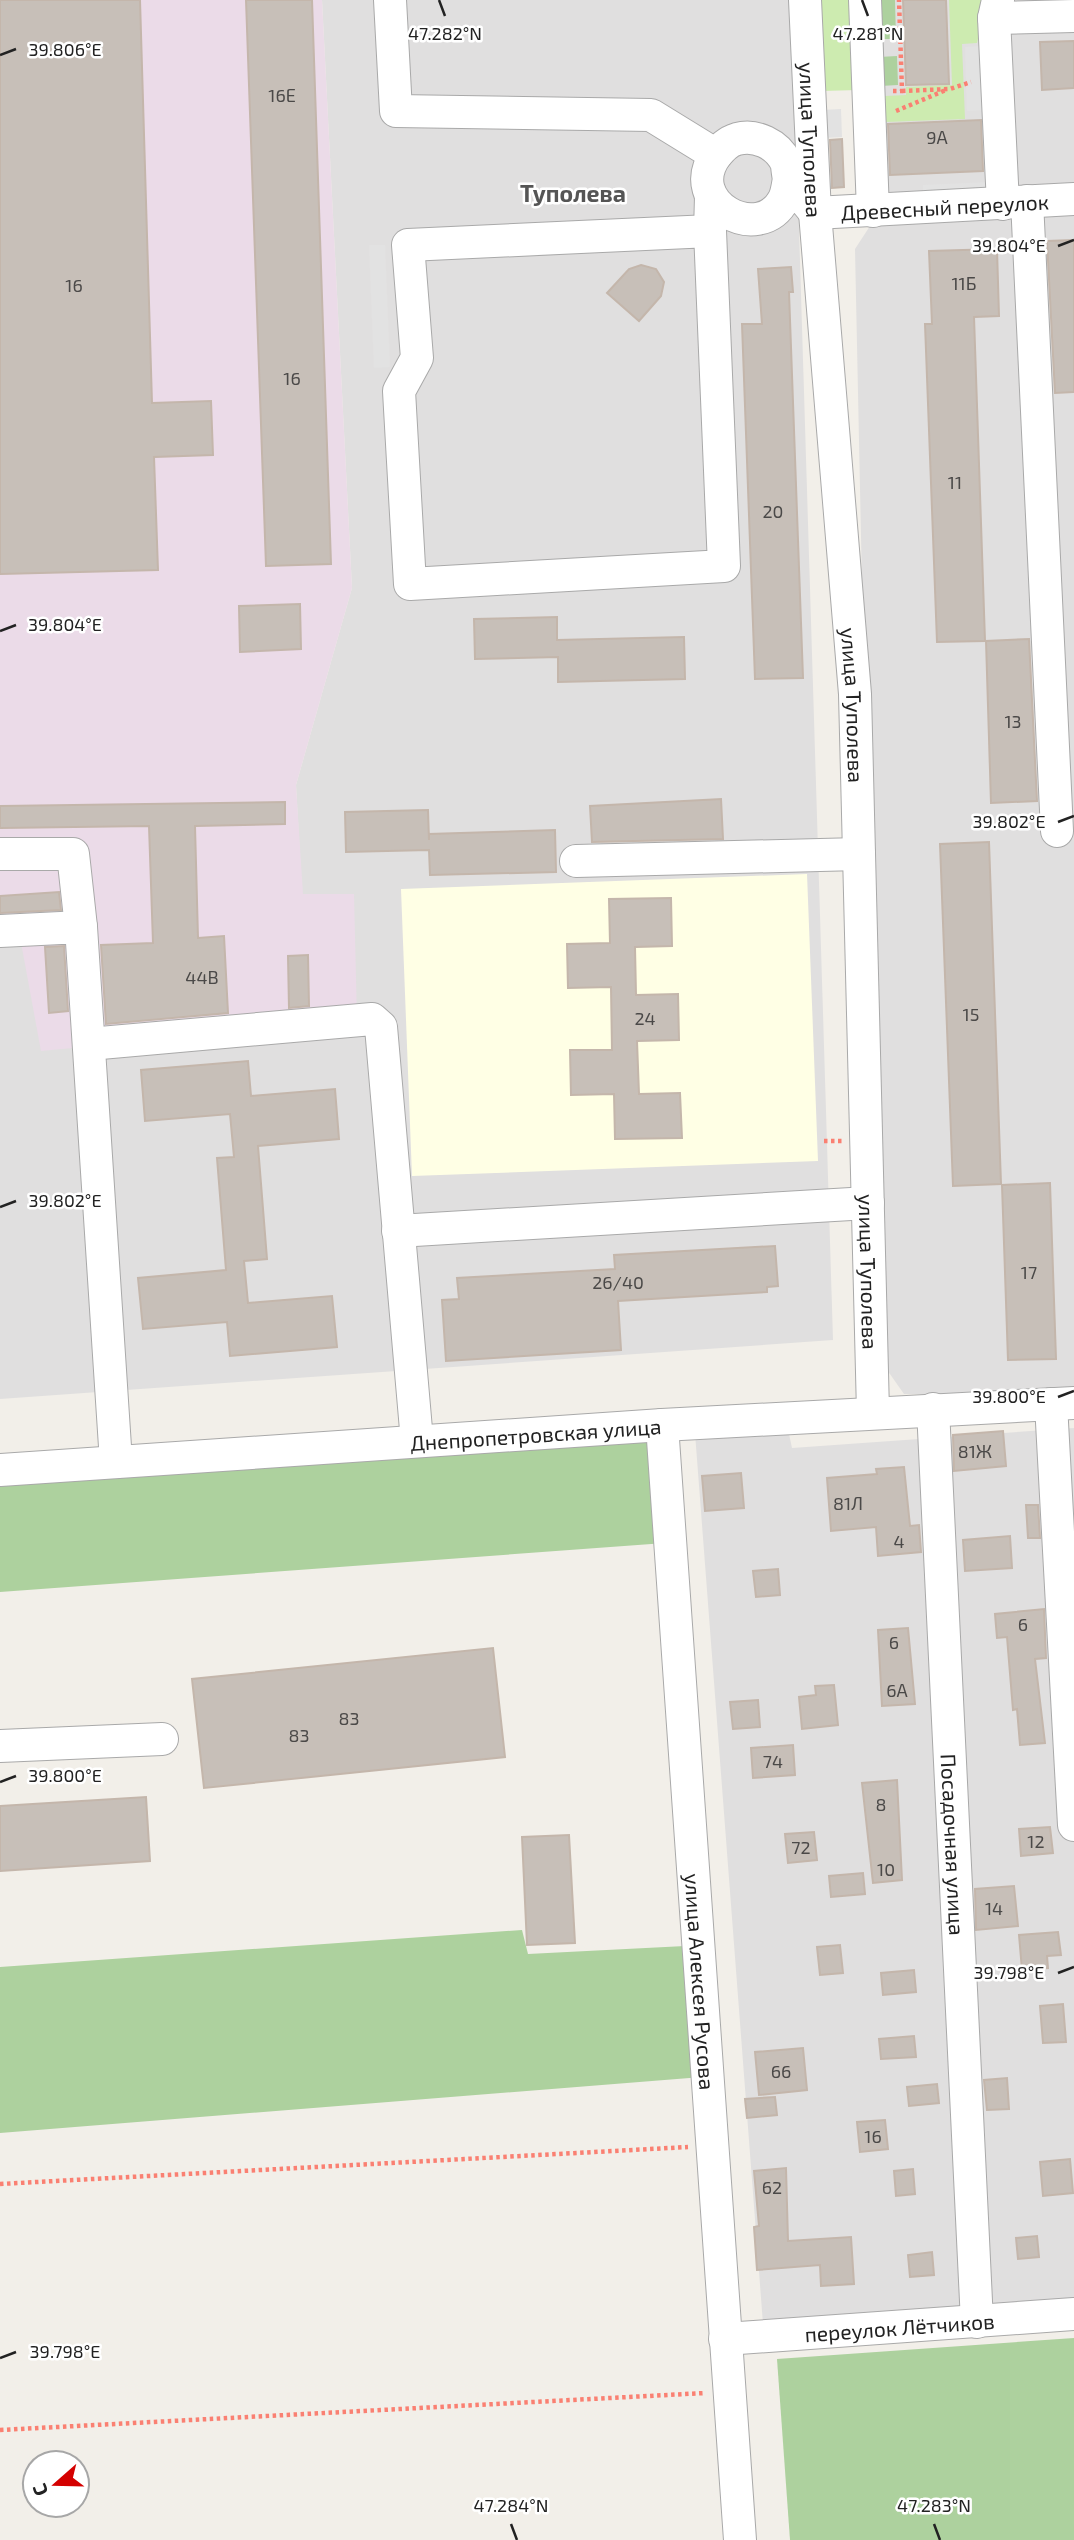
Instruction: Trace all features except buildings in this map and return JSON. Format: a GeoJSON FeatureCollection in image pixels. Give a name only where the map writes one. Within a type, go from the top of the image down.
{"type":"FeatureCollection","features":[{"type":"Feature","properties":{"kind":"street"},"geometry":{"type":"LineString","coordinates":[[390,0],[396,111],[651,115],[716,155]]}},
{"type":"Feature","properties":{"kind":"street","name":"улица Туполева"},"geometry":{"type":"LineString","coordinates":[[805,0],[814,212],[855,694],[873,1412]]}},
{"type":"Feature","properties":{"kind":"street"},"geometry":{"type":"LineString","coordinates":[[865,0],[873,211]]}},
{"type":"Feature","properties":{"kind":"street"},"geometry":{"type":"LineString","coordinates":[[1058,831],[1015,202],[997,70],[996,9],[1074,16]]}},
{"type":"Feature","properties":{"kind":"street"},"geometry":{"type":"LineString","coordinates":[[710,231],[408,245],[416,358],[399,391],[410,584],[724,566],[710,231],[711,197],[707,175],[724,145],[738,139],[758,139],[772,146],[786,162],[789,178],[784,200],[768,215],[746,220],[724,213],[711,197]]}},
{"type":"Feature","properties":{"kind":"street","name":"Древесный переулок"},"geometry":{"type":"LineString","coordinates":[[789,178],[814,212],[1074,199]]}},
{"type":"Feature","properties":{"kind":"street"},"geometry":{"type":"LineString","coordinates":[[0,854],[73,853],[81,927],[117,1462]]}},
{"type":"Feature","properties":{"kind":"street"},"geometry":{"type":"LineString","coordinates":[[576,862],[859,854]]}},
{"type":"Feature","properties":{"kind":"street"},"geometry":{"type":"LineString","coordinates":[[0,931],[81,927]]}},
{"type":"Feature","properties":{"kind":"street"},"geometry":{"type":"LineString","coordinates":[[89,1044],[372,1019],[381,1027],[417,1441]]}},
{"type":"Feature","properties":{"kind":"street"},"geometry":{"type":"LineString","coordinates":[[398,1231],[868,1203]]}},
{"type":"Feature","properties":{"kind":"street"},"geometry":{"type":"LineString","coordinates":[[1063,1404],[1074,1825]]}},
{"type":"Feature","properties":{"kind":"street","name":"Днепропетровская улица"},"geometry":{"type":"LineString","coordinates":[[0,1470],[662,1425],[1063,1404]]}},
{"type":"Feature","properties":{"kind":"street","name":"Посадочная улица"},"geometry":{"type":"LineString","coordinates":[[933,1409],[977,2322]]}},
{"type":"Feature","properties":{"kind":"street","name":"улица Алексея Русова"},"geometry":{"type":"LineString","coordinates":[[662,1425],[740,2540]]}},
{"type":"Feature","properties":{"kind":"street"},"geometry":{"type":"LineString","coordinates":[[0,1746],[162,1739]]}},
{"type":"Feature","properties":{"kind":"street","name":"переулок Лётчиков"},"geometry":{"type":"LineString","coordinates":[[725,2339],[1074,2314]]}},
{"type":"Feature","properties":{"kind":"path"},"geometry":{"type":"LineString","coordinates":[[899,0],[902,91]]}},
{"type":"Feature","properties":{"kind":"path"},"geometry":{"type":"LineString","coordinates":[[886,118],[897,110],[997,70]]}},
{"type":"Feature","properties":{"kind":"path"},"geometry":{"type":"LineString","coordinates":[[888,92],[950,89]]}},
{"type":"Feature","properties":{"kind":"path"},"geometry":{"type":"LineString","coordinates":[[824,1141],[847,1141]]}},
{"type":"Feature","properties":{"kind":"path"},"geometry":{"type":"LineString","coordinates":[[0,2184],[711,2145]]}},
{"type":"Feature","properties":{"kind":"path"},"geometry":{"type":"LineString","coordinates":[[0,2430],[729,2392]]}},
{"type":"Feature","properties":{"kind":"shaded area"},"geometry":{"type":"Polygon","coordinates":[[[0,0],[322,0],[352,588],[296,785],[303,894],[354,894],[357,1021],[41,1051],[20,937],[0,937],[0,0]]]}},
{"type":"Feature","properties":{"kind":"shaded area"},"geometry":{"type":"Polygon","coordinates":[[[322,0],[792,0],[833,1340],[0,1399],[0,937],[354,894],[302,894],[296,785],[352,588],[322,0]]]}},
{"type":"Feature","properties":{"kind":"shaded area"},"geometry":{"type":"Polygon","coordinates":[[[865,0],[1074,0],[1074,1394],[904,1394],[885,1367],[877,1302],[855,249],[870,226],[865,0]]]}},
{"type":"Feature","properties":{"kind":"shaded area"},"geometry":{"type":"Polygon","coordinates":[[[983,46],[985,110],[967,111],[965,47],[983,46]]]}},
{"type":"Feature","properties":{"kind":"shaded area"},"geometry":{"type":"Polygon","coordinates":[[[841,109],[842,137],[823,138],[822,110],[841,109]]]}},
{"type":"Feature","properties":{"kind":"shaded area"},"geometry":{"type":"Polygon","coordinates":[[[989,182],[990,197],[923,200],[923,185],[989,182]]]}},
{"type":"Feature","properties":{"kind":"shaded area"},"geometry":{"type":"Polygon","coordinates":[[[369,245],[385,245],[390,367],[374,368],[369,245]]]}},
{"type":"Feature","properties":{"kind":"shaded area"},"geometry":{"type":"Polygon","coordinates":[[[807,874],[818,1161],[412,1176],[401,889],[807,874]]]}},
{"type":"Feature","properties":{"kind":"shaded area"},"geometry":{"type":"Polygon","coordinates":[[[1074,1428],[1074,2300],[763,2324],[695,1433],[789,1434],[792,1448],[1074,1428]]]}},
{"type":"Feature","properties":{"kind":"green space"},"geometry":{"type":"Polygon","coordinates":[[[819,0],[855,0],[858,90],[822,91],[819,0]]]}},
{"type":"Feature","properties":{"kind":"green space"},"geometry":{"type":"Polygon","coordinates":[[[876,0],[895,0],[896,39],[877,39],[876,0]]]}},
{"type":"Feature","properties":{"kind":"green space"},"geometry":{"type":"Polygon","coordinates":[[[949,0],[987,0],[977,43],[962,44],[965,119],[886,122],[885,96],[906,95],[906,87],[952,85],[949,0]]]}},
{"type":"Feature","properties":{"kind":"green space"},"geometry":{"type":"Polygon","coordinates":[[[897,56],[898,85],[880,86],[879,57],[897,56]]]}},
{"type":"Feature","properties":{"kind":"green space"},"geometry":{"type":"Polygon","coordinates":[[[658,1441],[665,1543],[0,1592],[0,1486],[658,1441]]]}},
{"type":"Feature","properties":{"kind":"green space"},"geometry":{"type":"Polygon","coordinates":[[[522,1930],[528,1954],[685,1946],[702,2077],[0,2133],[0,1967],[522,1930]]]}},
{"type":"Feature","properties":{"kind":"green space"},"geometry":{"type":"Polygon","coordinates":[[[1074,2338],[1074,2540],[790,2540],[777,2359],[1074,2338]]]}},
{"type":"Feature","properties":{"kind":"district","name":"Туполева"},"geometry":{"type":"Point","coordinates":[573,193]}}]}
